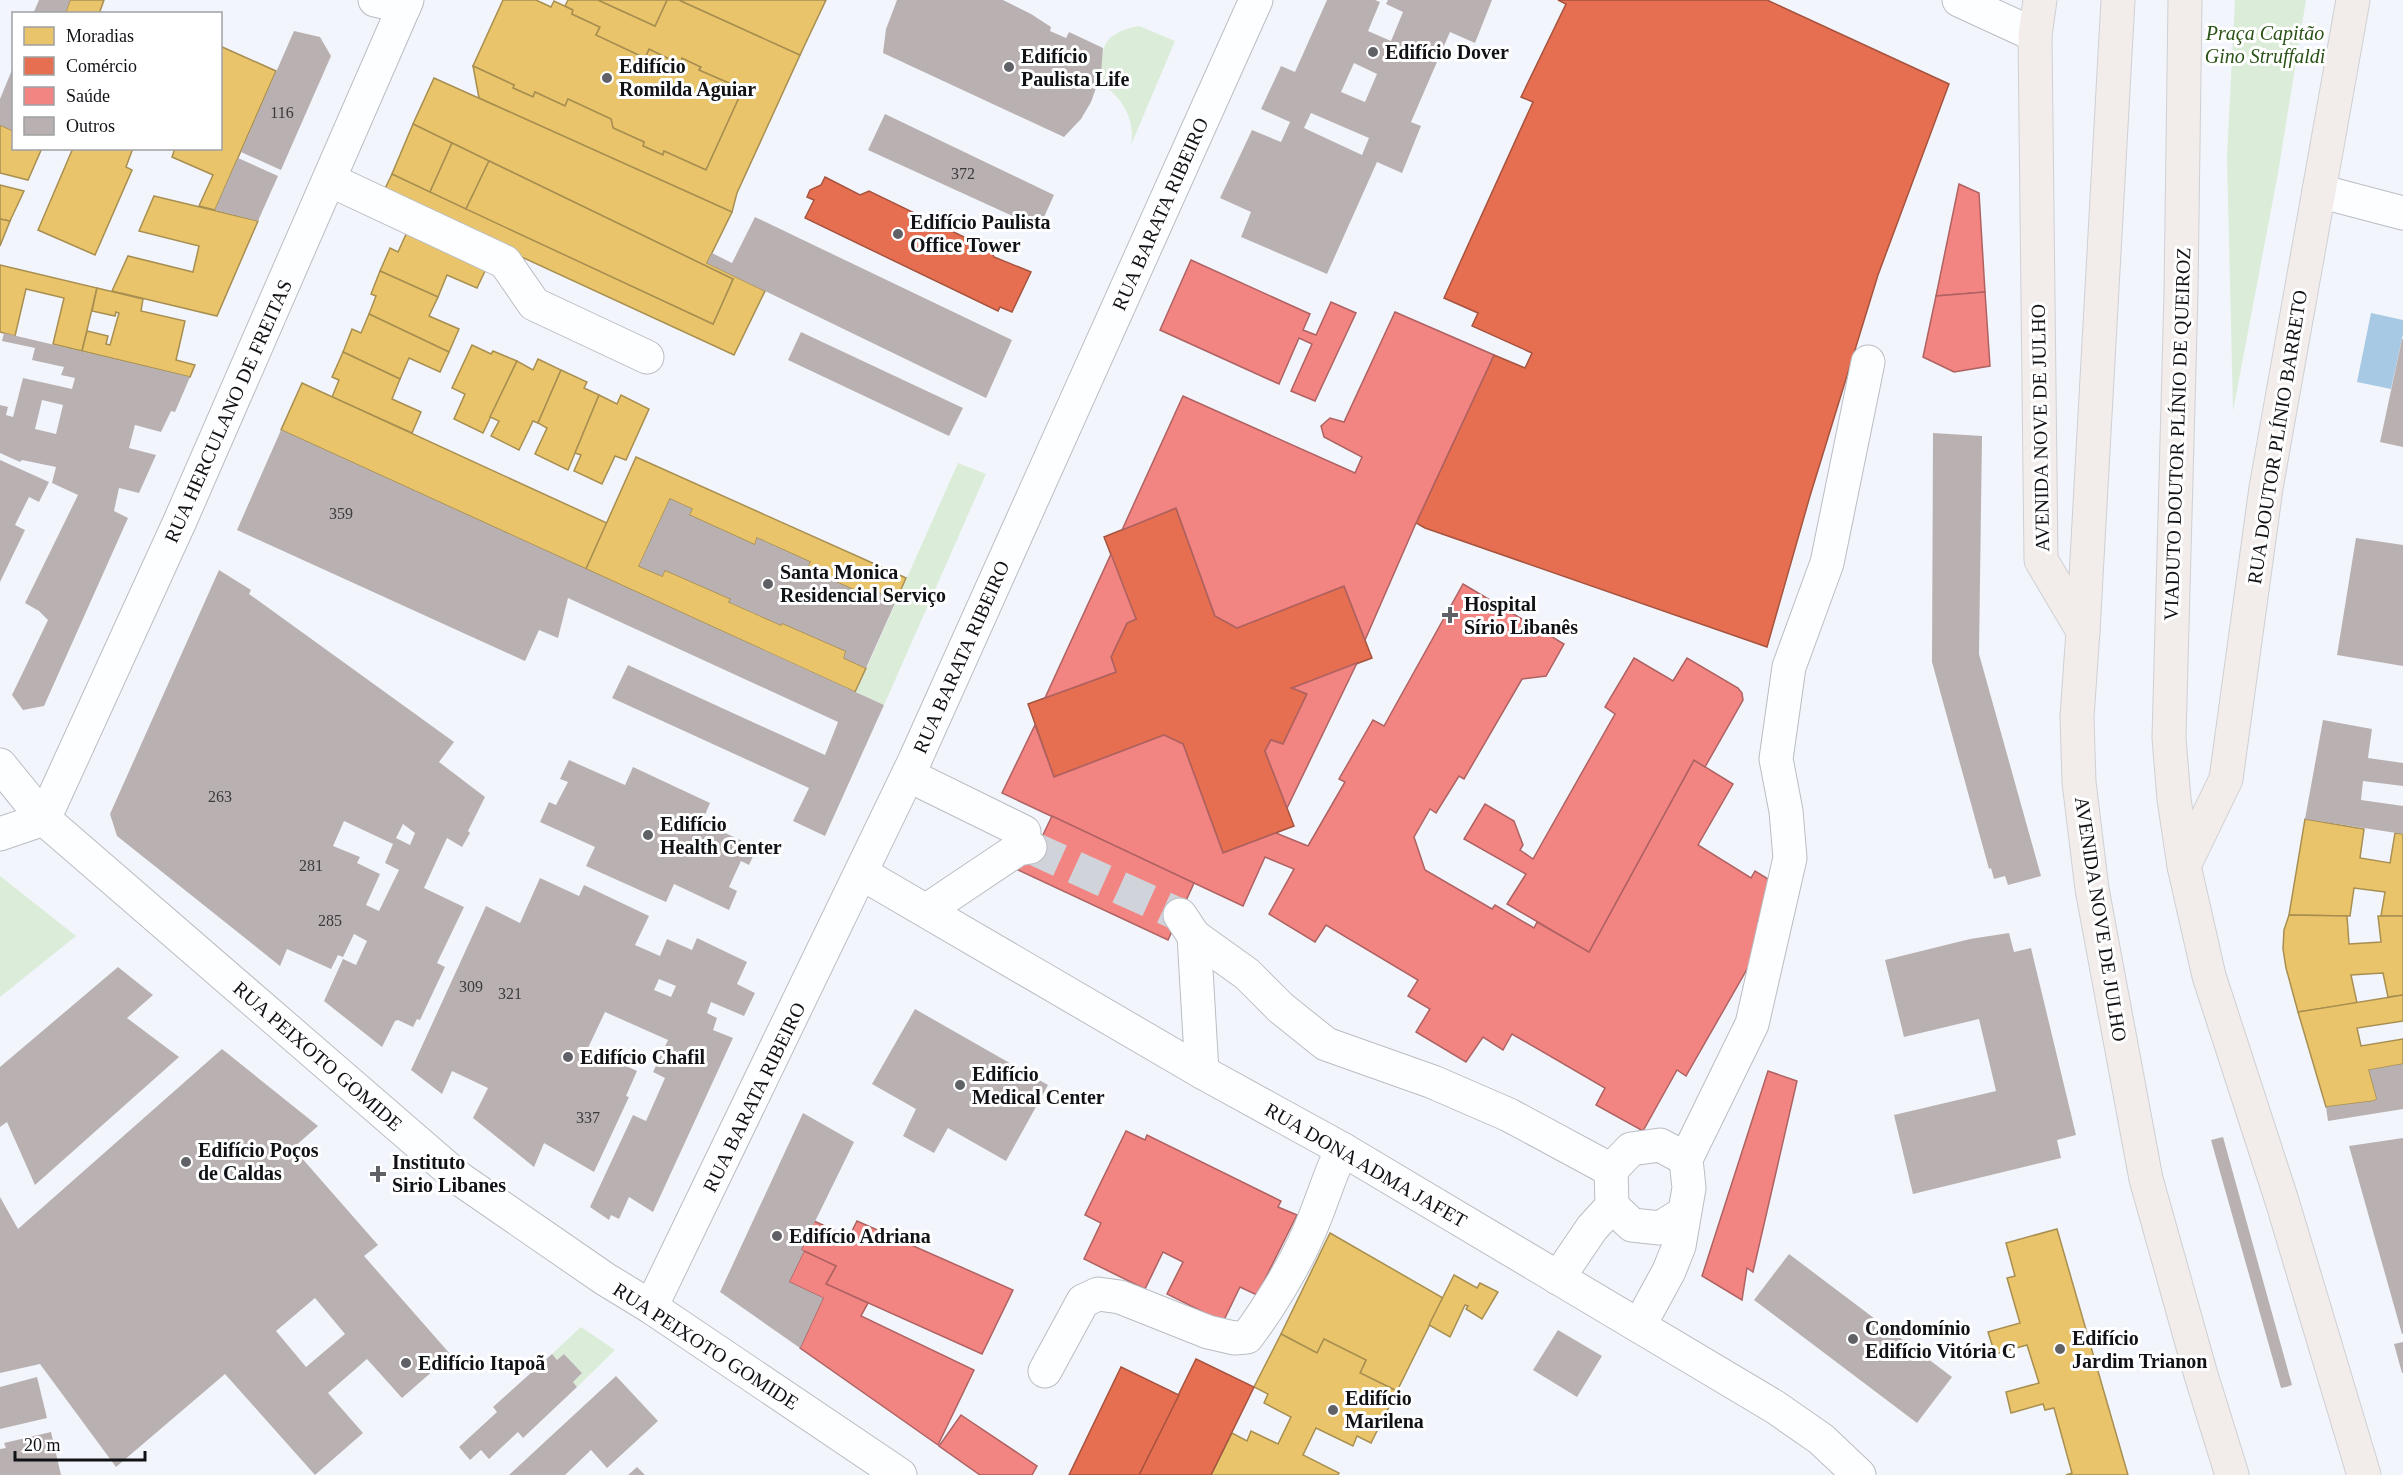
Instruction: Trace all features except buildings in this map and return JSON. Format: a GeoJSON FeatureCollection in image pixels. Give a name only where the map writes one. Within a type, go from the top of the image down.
{"type":"FeatureCollection","features":[{"type":"Feature","properties":{"kind":"main road","name":"AVENIDA NOVE DE JULHO"},"geometry":{"type":"LineString","coordinates":[[2040,0],[2036,35],[2041,560],[2083,631],[2077,717],[2079,782],[2092,889],[2104,957],[2146,1179],[2232,1475]]}},
{"type":"Feature","properties":{"kind":"main road"},"geometry":{"type":"LineString","coordinates":[[2083,631],[2118,0]]}},
{"type":"Feature","properties":{"kind":"main road","name":"VIADUTO DOUTOR PLÍNIO DE QUEIROZ"},"geometry":{"type":"LineString","coordinates":[[2184,866],[2174,799],[2169,738],[2181,293],[2185,0]]}},
{"type":"Feature","properties":{"kind":"main road","name":"RUA DOUTOR PLÍNIO BARRETO"},"geometry":{"type":"LineString","coordinates":[[2184,866],[2226,779],[2266,488],[2353,0]]}},
{"type":"Feature","properties":{"kind":"main road"},"geometry":{"type":"LineString","coordinates":[[2184,866],[2209,976],[2283,1201],[2364,1475]]}},
{"type":"Feature","properties":{"kind":"street","name":"RUA BARATA RIBEIRO"},"geometry":{"type":"LineString","coordinates":[[651,1307],[908,775],[1256,0]]}},
{"type":"Feature","properties":{"kind":"street"},"geometry":{"type":"LineString","coordinates":[[1959,0],[2036,35]]}},
{"type":"Feature","properties":{"kind":"street","name":"RUA HERCULANO DE FREITAS"},"geometry":{"type":"LineString","coordinates":[[44,819],[175,532],[330,180],[396,2]]}},
{"type":"Feature","properties":{"kind":"street"},"geometry":{"type":"LineString","coordinates":[[330,180],[505,262],[534,304],[647,357]]}},
{"type":"Feature","properties":{"kind":"street"},"geometry":{"type":"LineString","coordinates":[[2319,191],[2403,213]]}},
{"type":"Feature","properties":{"kind":"street"},"geometry":{"type":"LineString","coordinates":[[1639,1326],[1669,1271],[1679,1246],[1689,1188],[1686,1159],[1752,1024],[1755,1013],[1790,858],[1786,811],[1776,759],[1789,667],[1827,563],[1868,362]]}},
{"type":"Feature","properties":{"kind":"street","name":"RUA PEIXOTO GOMIDE"},"geometry":{"type":"LineString","coordinates":[[0,765],[44,819],[460,1179],[605,1279],[651,1307],[900,1475]]}},
{"type":"Feature","properties":{"kind":"street"},"geometry":{"type":"LineString","coordinates":[[908,775],[1027,840],[1018,849],[927,910]]}},
{"type":"Feature","properties":{"kind":"street"},"geometry":{"type":"LineString","coordinates":[[0,834],[44,819]]}},
{"type":"Feature","properties":{"kind":"street","name":"RUA DONA ADMA JAFET"},"geometry":{"type":"LineString","coordinates":[[861,873],[1202,1072],[1342,1149],[1775,1407],[1821,1439],[1859,1475]]}},
{"type":"Feature","properties":{"kind":"street"},"geometry":{"type":"LineString","coordinates":[[1202,1072],[1187,925],[1246,974],[1281,1008],[1326,1044],[1433,1082],[1509,1115],[1611,1170]]}},
{"type":"Feature","properties":{"kind":"street"},"geometry":{"type":"LineString","coordinates":[[1558,1278],[1592,1228],[1612,1206],[1611,1170],[1631,1149],[1660,1145],[1686,1159]]}},
{"type":"Feature","properties":{"kind":"street"},"geometry":{"type":"LineString","coordinates":[[1045,1371],[1083,1301],[1098,1294],[1120,1297],[1208,1332],[1234,1338],[1247,1337],[1264,1315],[1309,1233],[1342,1149]]}},
{"type":"Feature","properties":{"kind":"street"},"geometry":{"type":"LineString","coordinates":[[1612,1206],[1632,1225],[1660,1228],[1684,1213]]}},
{"type":"Feature","properties":{"kind":"green space","name":"Praça Capitão Gino Struffaldi"},"geometry":{"type":"Polygon","coordinates":[[[2235,0],[2306,0],[2278,173],[2233,411],[2227,156],[2235,0]]]}},
{"type":"Feature","properties":{"kind":"green space"},"geometry":{"type":"Polygon","coordinates":[[[1139,26],[1175,41],[1131,145],[1131,126],[1125,109],[1114,94],[1099,82],[1106,43],[1118,32],[1139,26]]]}},
{"type":"Feature","properties":{"kind":"green space"},"geometry":{"type":"Polygon","coordinates":[[[958,463],[986,474],[884,705],[856,692],[958,463]]]}},
{"type":"Feature","properties":{"kind":"green space"},"geometry":{"type":"Polygon","coordinates":[[[0,876],[76,936],[0,997],[0,876]]]}},
{"type":"Feature","properties":{"kind":"green space"},"geometry":{"type":"Polygon","coordinates":[[[581,1327],[615,1350],[577,1387],[573,1382],[582,1373],[564,1354],[557,1360],[552,1354],[581,1327]]]}},
{"type":"Feature","properties":{"kind":"water"},"geometry":{"type":"Polygon","coordinates":[[[2371,313],[2403,320],[2403,334],[2391,389],[2357,382],[2371,313]]]}},
{"type":"Feature","properties":{"kind":"tunnel"},"geometry":{"type":"LineString","coordinates":[[1030,847],[1180,915]]}},
{"type":"Feature","properties":{"kind":"place","name":"Edifício Dover"},"geometry":{"type":"Point","coordinates":[1373,52]}},
{"type":"Feature","properties":{"kind":"place","name":"Edifício Paulista Life"},"geometry":{"type":"Point","coordinates":[1009,67]}},
{"type":"Feature","properties":{"kind":"place","name":"Edifício Romilda Aguiar"},"geometry":{"type":"Point","coordinates":[607,78]}},
{"type":"Feature","properties":{"kind":"place","name":"Edifício Paulista Office Tower"},"geometry":{"type":"Point","coordinates":[898,234]}},
{"type":"Feature","properties":{"kind":"place","name":"Santa Monica Residencial Serviço"},"geometry":{"type":"Point","coordinates":[768,584]}},
{"type":"Feature","properties":{"kind":"place","name":"Hospital Sírio Libanês"},"geometry":{"type":"Point","coordinates":[1450,615]}},
{"type":"Feature","properties":{"kind":"place","name":"Edifício Health Center"},"geometry":{"type":"Point","coordinates":[648,835]}},
{"type":"Feature","properties":{"kind":"place","name":"Edifício Chafil"},"geometry":{"type":"Point","coordinates":[568,1057]}},
{"type":"Feature","properties":{"kind":"place","name":"Edifício Medical Center"},"geometry":{"type":"Point","coordinates":[960,1085]}},
{"type":"Feature","properties":{"kind":"place","name":"Edifício Poços de Caldas"},"geometry":{"type":"Point","coordinates":[186,1162]}},
{"type":"Feature","properties":{"kind":"place","name":"Instituto Sirio Libanes"},"geometry":{"type":"Point","coordinates":[378,1174]}},
{"type":"Feature","properties":{"kind":"place","name":"Edifício Adriana"},"geometry":{"type":"Point","coordinates":[777,1236]}},
{"type":"Feature","properties":{"kind":"place","name":"Condomínio Edifício Vitória C"},"geometry":{"type":"Point","coordinates":[1853,1339]}},
{"type":"Feature","properties":{"kind":"place","name":"Edifício Jardim Trianon"},"geometry":{"type":"Point","coordinates":[2060,1349]}},
{"type":"Feature","properties":{"kind":"place","name":"Edifício Itapoã"},"geometry":{"type":"Point","coordinates":[406,1363]}},
{"type":"Feature","properties":{"kind":"place","name":"Edifício Marilena"},"geometry":{"type":"Point","coordinates":[1333,1410]}}]}
